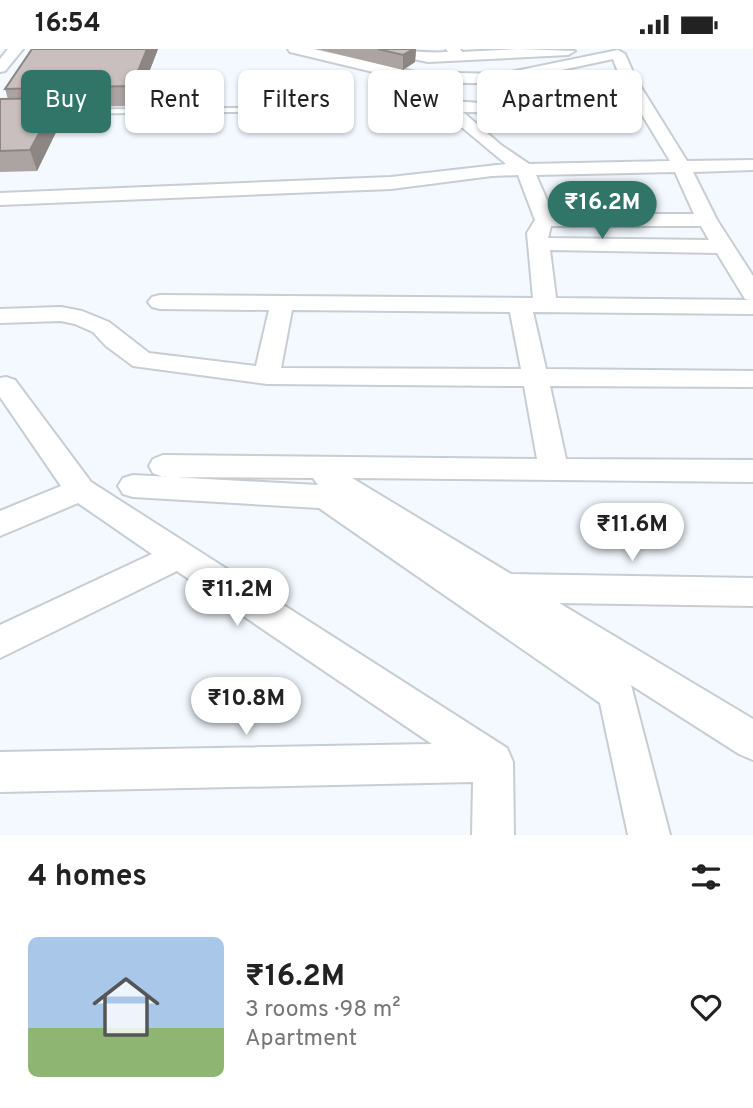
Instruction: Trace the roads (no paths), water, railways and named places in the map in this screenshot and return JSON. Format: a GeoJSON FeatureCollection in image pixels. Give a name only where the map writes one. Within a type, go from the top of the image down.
{"type":"FeatureCollection","features":[{"type":"Feature","properties":{"kind":"street"},"geometry":{"type":"LineString","coordinates":[[0,68],[16,49]]}},
{"type":"Feature","properties":{"kind":"street"},"geometry":{"type":"LineString","coordinates":[[295,49],[385,70]]}},
{"type":"Feature","properties":{"kind":"street"},"geometry":{"type":"LineString","coordinates":[[384,49],[428,58],[455,52],[568,51]]}},
{"type":"Feature","properties":{"kind":"street"},"geometry":{"type":"LineString","coordinates":[[542,70],[618,54],[624,70]]}},
{"type":"Feature","properties":{"kind":"street"},"geometry":{"type":"LineString","coordinates":[[463,78],[477,78]]}},
{"type":"Feature","properties":{"kind":"street"},"geometry":{"type":"LineString","coordinates":[[468,78],[477,88]]}},
{"type":"Feature","properties":{"kind":"street"},"geometry":{"type":"LineString","coordinates":[[642,102],[681,165],[707,220],[753,294]]}},
{"type":"Feature","properties":{"kind":"street"},"geometry":{"type":"LineString","coordinates":[[642,108],[646,108]]}},
{"type":"Feature","properties":{"kind":"street"},"geometry":{"type":"LineString","coordinates":[[463,121],[495,149],[525,169],[545,220]]}},
{"type":"Feature","properties":{"kind":"street"},"geometry":{"type":"LineString","coordinates":[[0,183],[753,165]]}},
{"type":"Feature","properties":{"kind":"street"},"geometry":{"type":"LineString","coordinates":[[0,199],[391,174]]}},
{"type":"Feature","properties":{"kind":"street"},"geometry":{"type":"LineString","coordinates":[[545,220],[707,220]]}},
{"type":"Feature","properties":{"kind":"street"},"geometry":{"type":"LineString","coordinates":[[545,220],[537,233],[533,305],[537,378],[554,470]]}},
{"type":"Feature","properties":{"kind":"street"},"geometry":{"type":"LineString","coordinates":[[538,244],[723,247]]}},
{"type":"Feature","properties":{"kind":"street"},"geometry":{"type":"LineString","coordinates":[[160,303],[753,307]]}},
{"type":"Feature","properties":{"kind":"street"},"geometry":{"type":"LineString","coordinates":[[267,376],[282,303]]}},
{"type":"Feature","properties":{"kind":"street"},"geometry":{"type":"LineString","coordinates":[[0,316],[61,314],[82,318],[101,327],[115,341],[142,360],[267,376],[753,379]]}},
{"type":"Feature","properties":{"kind":"street"},"geometry":{"type":"LineString","coordinates":[[0,387],[6,386],[80,490],[493,762]]}},
{"type":"Feature","properties":{"kind":"street"},"geometry":{"type":"LineString","coordinates":[[163,465],[753,471]]}},
{"type":"Feature","properties":{"kind":"street"},"geometry":{"type":"LineString","coordinates":[[312,467],[511,588],[753,741]]}},
{"type":"Feature","properties":{"kind":"street"},"geometry":{"type":"LineString","coordinates":[[133,486],[326,497],[616,693],[649,835]]}},
{"type":"Feature","properties":{"kind":"street"},"geometry":{"type":"LineString","coordinates":[[0,524],[80,490]]}},
{"type":"Feature","properties":{"kind":"street"},"geometry":{"type":"LineString","coordinates":[[0,642],[177,556]]}},
{"type":"Feature","properties":{"kind":"street"},"geometry":{"type":"LineString","coordinates":[[511,588],[753,592]]}},
{"type":"Feature","properties":{"kind":"street"},"geometry":{"type":"LineString","coordinates":[[0,772],[493,762]]}},
{"type":"Feature","properties":{"kind":"street"},"geometry":{"type":"LineString","coordinates":[[493,762],[493,835]]}},
{"type":"Feature","properties":{"kind":"lane"},"geometry":{"type":"LineString","coordinates":[[111,112],[238,110]]}}]}
